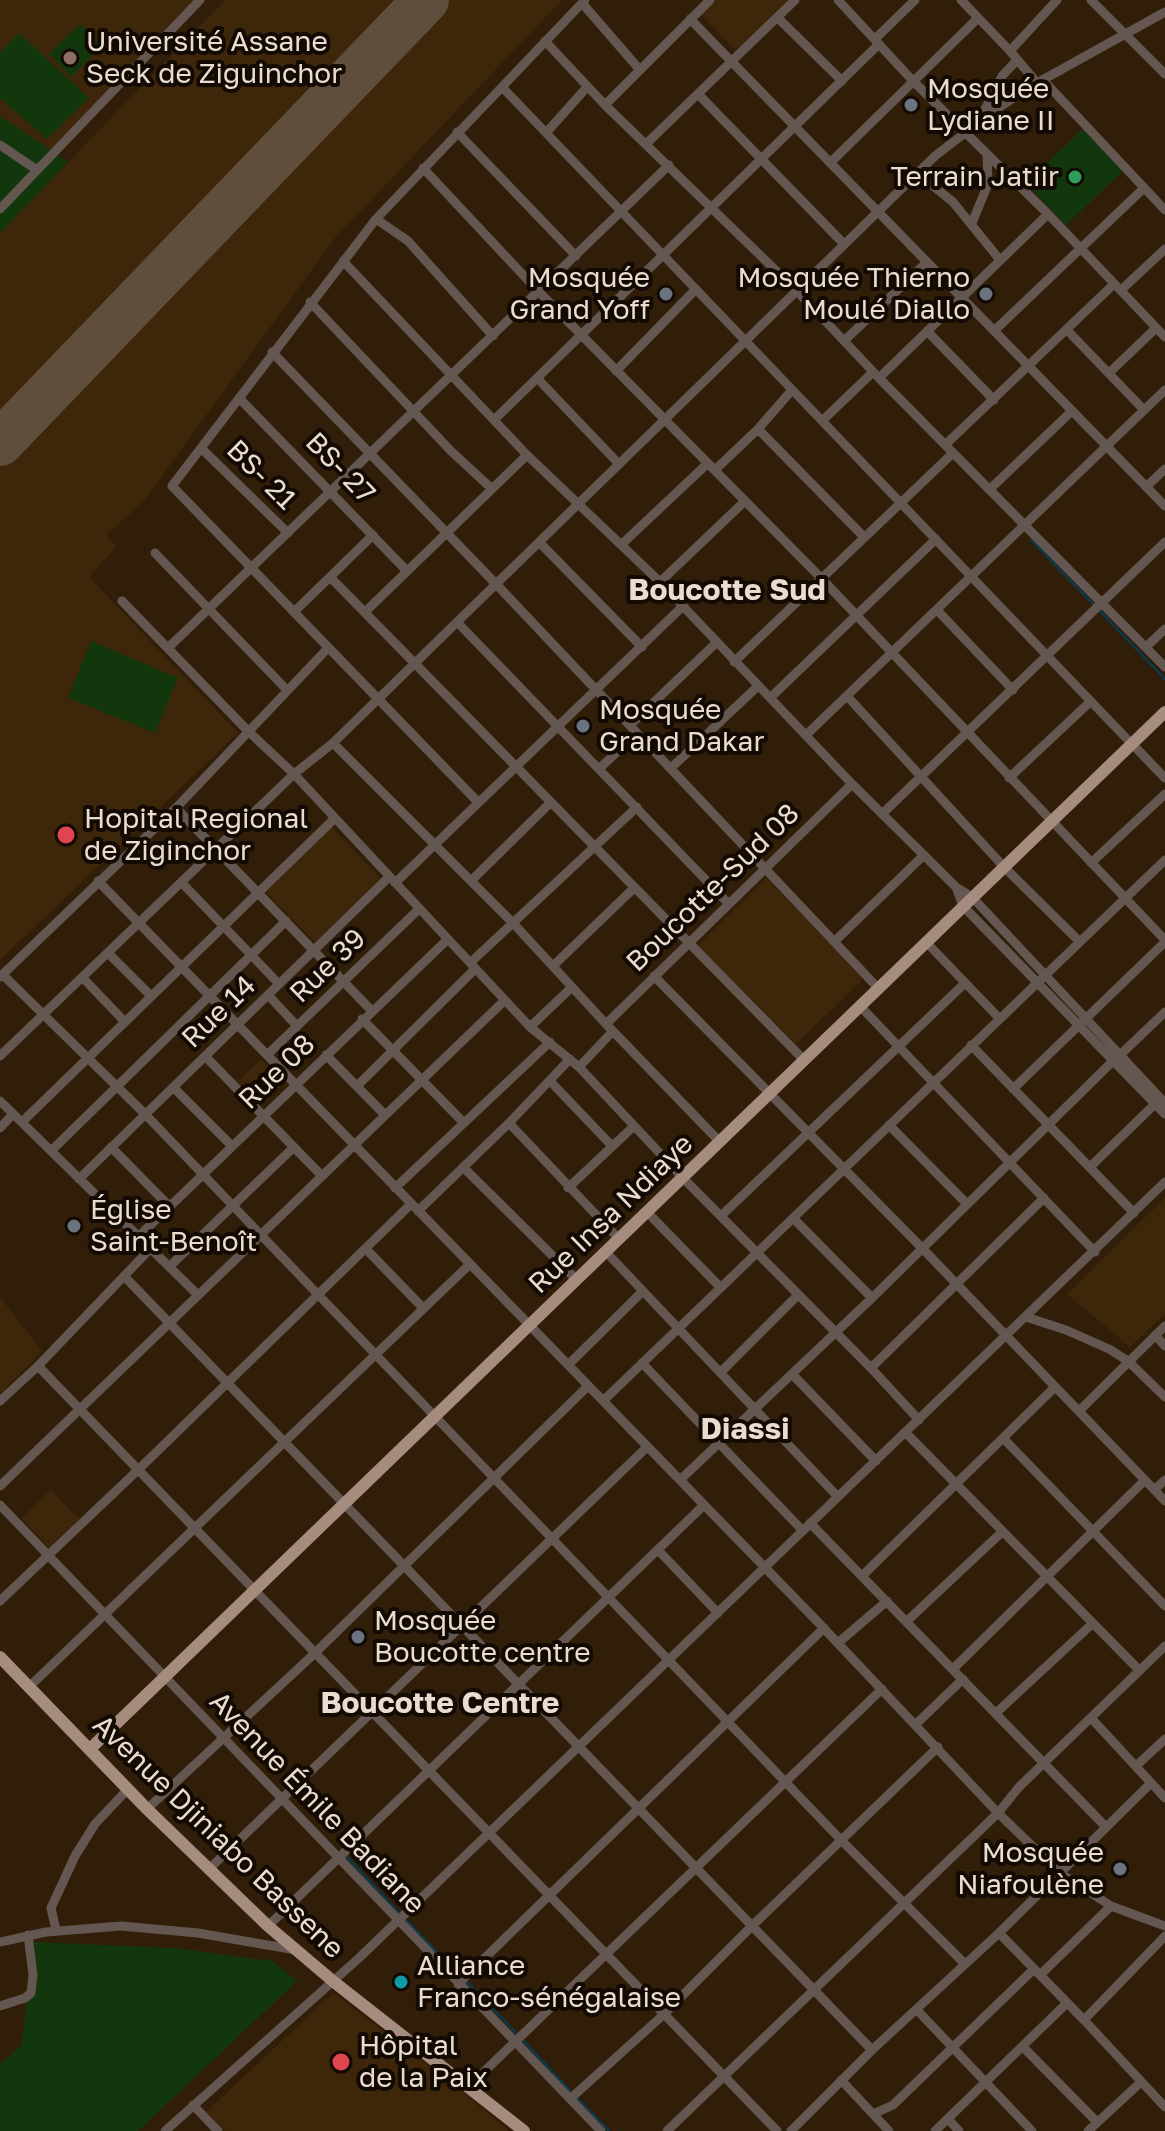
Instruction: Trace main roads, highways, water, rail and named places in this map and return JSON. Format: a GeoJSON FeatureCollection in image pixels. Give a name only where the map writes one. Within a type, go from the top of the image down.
{"type":"FeatureCollection","features":[{"type":"Feature","properties":{"kind":"main road","name":"Rue Insa Ndiaye"},"geometry":{"type":"LineString","coordinates":[[90,1749],[1165,712]]}},
{"type":"Feature","properties":{"kind":"main road","name":"Avenue Djiniabo Bassene"},"geometry":{"type":"LineString","coordinates":[[0,1657],[147,1809],[268,1926],[334,1982],[524,2131]]}},
{"type":"Feature","properties":{"kind":"waterway"},"geometry":{"type":"LineString","coordinates":[[1031,540],[1095,606]]}},
{"type":"Feature","properties":{"kind":"waterway"},"geometry":{"type":"LineString","coordinates":[[1099,610],[1165,679]]}},
{"type":"Feature","properties":{"kind":"waterway"},"geometry":{"type":"LineString","coordinates":[[347,1857],[400,1914]]}},
{"type":"Feature","properties":{"kind":"waterway"},"geometry":{"type":"LineString","coordinates":[[404,1918],[461,1977]]}},
{"type":"Feature","properties":{"kind":"waterway"},"geometry":{"type":"LineString","coordinates":[[466,1981],[517,2034]]}},
{"type":"Feature","properties":{"kind":"waterway"},"geometry":{"type":"LineString","coordinates":[[522,2039],[572,2093]]}},
{"type":"Feature","properties":{"kind":"waterway"},"geometry":{"type":"LineString","coordinates":[[576,2097],[609,2131]]}},
{"type":"Feature","properties":{"kind":"place","name":"Université Assane Seck de Ziguinchor"},"geometry":{"type":"Point","coordinates":[70,58]}},
{"type":"Feature","properties":{"kind":"place","name":"Mosquée Lydiane II"},"geometry":{"type":"Point","coordinates":[911,105]}},
{"type":"Feature","properties":{"kind":"place","name":"Terrain Jatiir"},"geometry":{"type":"Point","coordinates":[1075,177]}},
{"type":"Feature","properties":{"kind":"place","name":"Mosquée Grand Yoff"},"geometry":{"type":"Point","coordinates":[666,294]}},
{"type":"Feature","properties":{"kind":"place","name":"Mosquée Thierno Moulé Diallo"},"geometry":{"type":"Point","coordinates":[986,294]}},
{"type":"Feature","properties":{"kind":"place","name":"Mosquée Grand Dakar"},"geometry":{"type":"Point","coordinates":[583,726]}},
{"type":"Feature","properties":{"kind":"place","name":"Hopital Regional de Ziginchor"},"geometry":{"type":"Point","coordinates":[66,835]}},
{"type":"Feature","properties":{"kind":"place","name":"Église Saint-Benoît"},"geometry":{"type":"Point","coordinates":[74,1226]}},
{"type":"Feature","properties":{"kind":"place","name":"Mosquée Boucotte centre"},"geometry":{"type":"Point","coordinates":[358,1637]}},
{"type":"Feature","properties":{"kind":"place","name":"Mosquée Niafoulène"},"geometry":{"type":"Point","coordinates":[1120,1869]}},
{"type":"Feature","properties":{"kind":"place","name":"Alliance Franco-sénégalaise"},"geometry":{"type":"Point","coordinates":[401,1982]}},
{"type":"Feature","properties":{"kind":"place","name":"Hôpital de la Paix"},"geometry":{"type":"Point","coordinates":[341,2062]}},
{"type":"Feature","properties":{"kind":"district","name":"Boucotte Sud"},"geometry":{"type":"Point","coordinates":[727,590]}},
{"type":"Feature","properties":{"kind":"district","name":"Diassi"},"geometry":{"type":"Point","coordinates":[745,1429]}},
{"type":"Feature","properties":{"kind":"district","name":"Boucotte Centre"},"geometry":{"type":"Point","coordinates":[440,1703]}}]}
